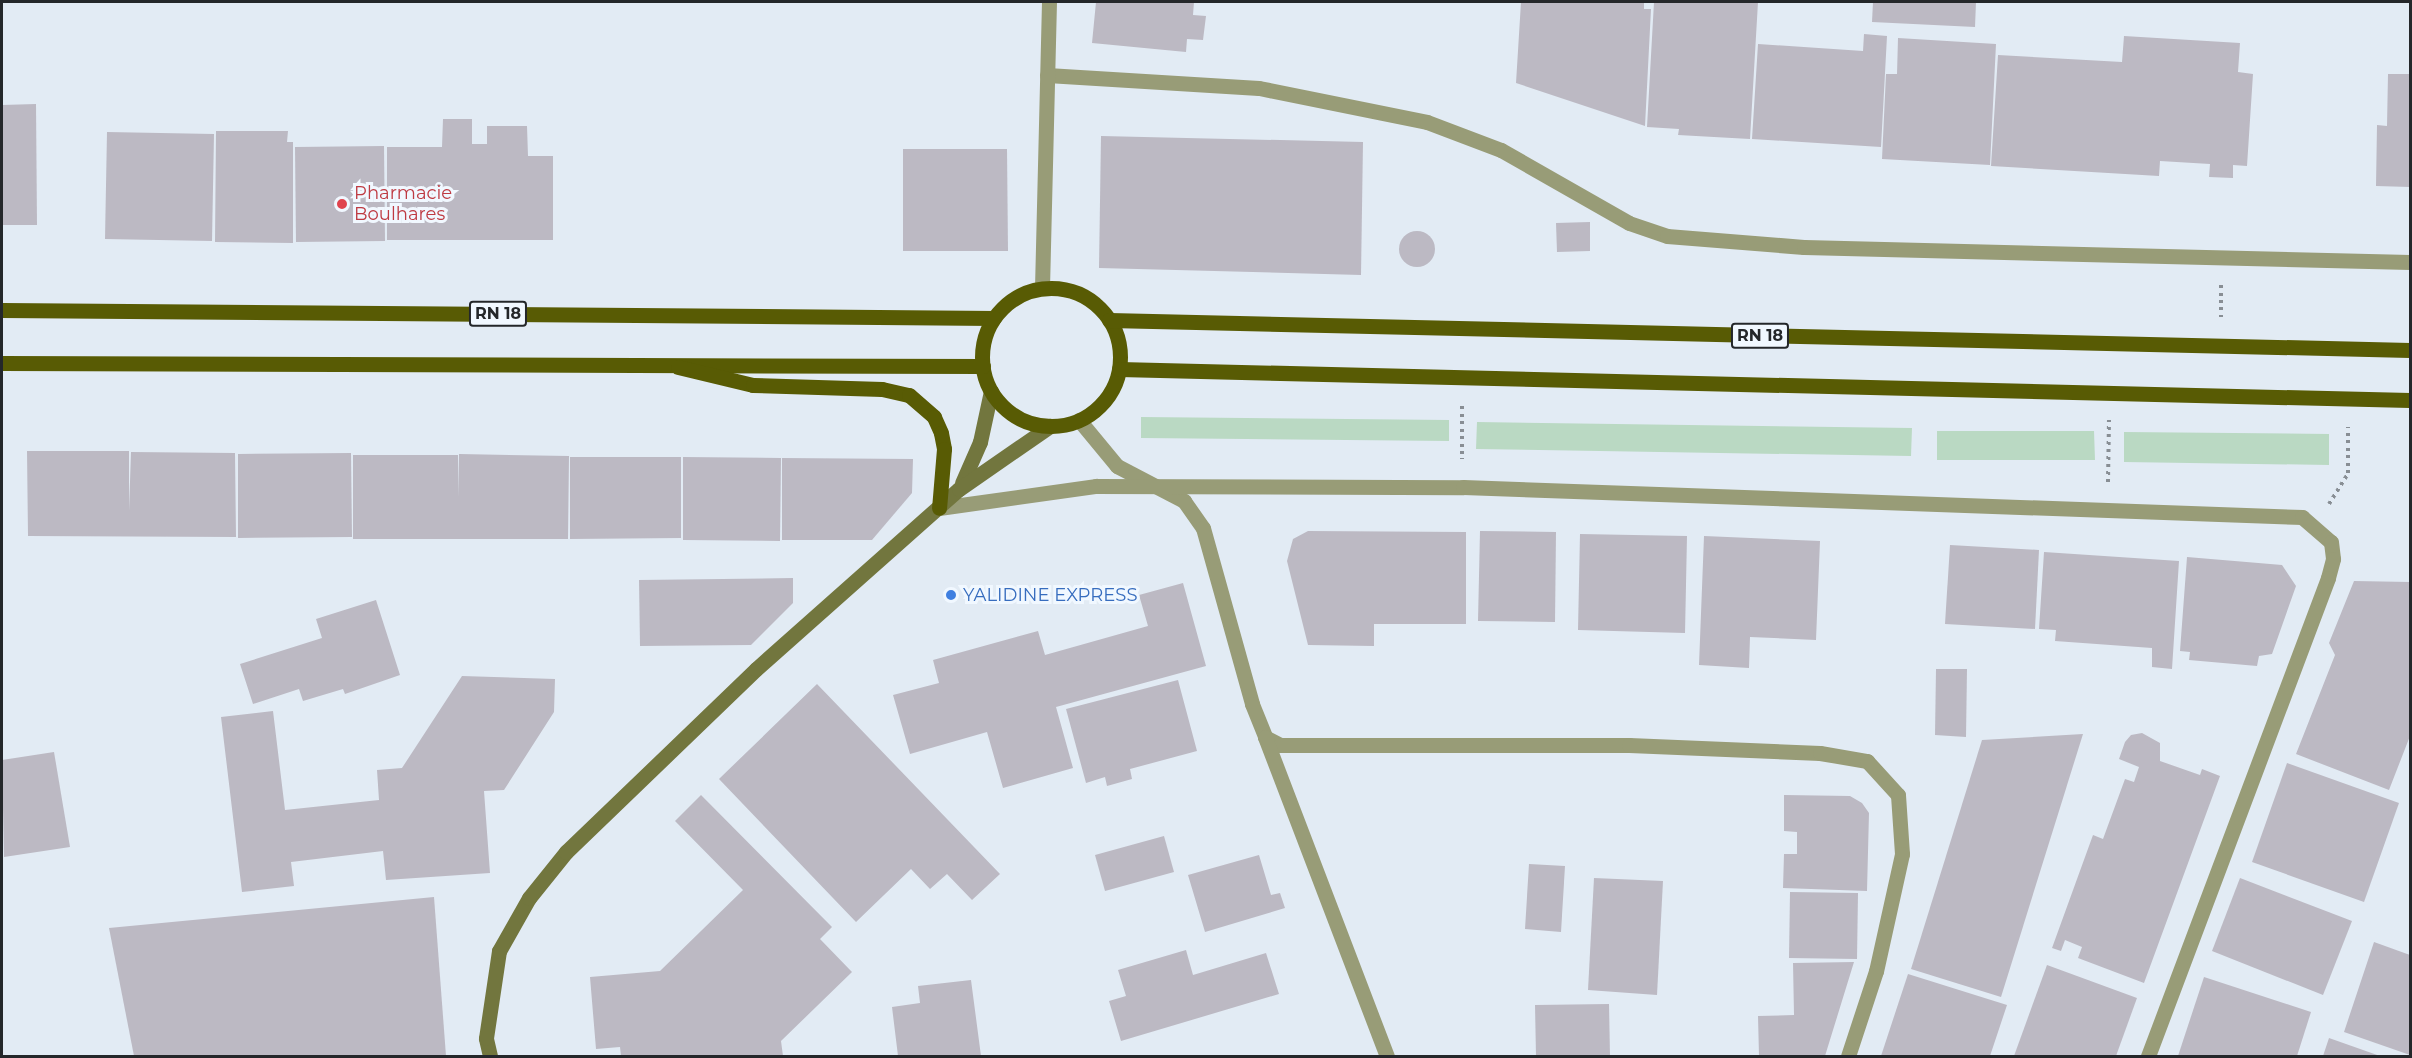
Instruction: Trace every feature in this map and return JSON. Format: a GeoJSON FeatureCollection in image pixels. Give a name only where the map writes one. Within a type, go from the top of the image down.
{"type":"FeatureCollection","features":[{"type":"Feature","properties":{"kind":"main road"},"geometry":{"type":"LineString","coordinates":[[489,1056],[486,1038],[499,951],[529,898],[566,852],[662,758],[959,489],[1050,426],[1078,420],[1105,399],[1119,369],[1118,344],[1109,320],[1080,294],[1042,288],[1015,298],[994,318],[986,332],[983,366],[991,391],[1007,410],[1021,419],[1050,426]]}},
{"type":"Feature","properties":{"kind":"main road","name":"RN 18"},"geometry":{"type":"LineString","coordinates":[[2,310],[994,318]]}},
{"type":"Feature","properties":{"kind":"main road","name":"RN 18"},"geometry":{"type":"LineString","coordinates":[[1109,320],[2410,350]]}},
{"type":"Feature","properties":{"kind":"main road"},"geometry":{"type":"LineString","coordinates":[[2,363],[664,363],[983,366]]}},
{"type":"Feature","properties":{"kind":"main road"},"geometry":{"type":"LineString","coordinates":[[664,363],[753,386],[882,389],[909,395],[934,417],[941,433],[944,449],[939,508]]}},
{"type":"Feature","properties":{"kind":"main road"},"geometry":{"type":"LineString","coordinates":[[1119,369],[2410,400]]}},
{"type":"Feature","properties":{"kind":"main road"},"geometry":{"type":"LineString","coordinates":[[959,489],[980,442],[991,391]]}},
{"type":"Feature","properties":{"kind":"street"},"geometry":{"type":"LineString","coordinates":[[1042,288],[1049,2]]}},
{"type":"Feature","properties":{"kind":"street"},"geometry":{"type":"LineString","coordinates":[[1047,75],[1258,88],[1427,122],[1500,150],[1629,223],[1667,236],[1804,247],[2410,262]]}},
{"type":"Feature","properties":{"kind":"street"},"geometry":{"type":"LineString","coordinates":[[1078,420],[1102,452],[1151,486],[1184,501],[1203,528],[1265,737],[1387,1056]]}},
{"type":"Feature","properties":{"kind":"street"},"geometry":{"type":"LineString","coordinates":[[939,508],[1041,491],[1151,486],[1498,488],[2302,517],[2316,526],[2331,542],[2333,559],[2328,578],[2148,1056]]}},
{"type":"Feature","properties":{"kind":"street"},"geometry":{"type":"LineString","coordinates":[[1265,737],[1280,745],[1324,748],[1629,745],[1820,753],[1867,761],[1898,795],[1902,854],[1876,971],[1848,1056]]}},
{"type":"Feature","properties":{"kind":"path"},"geometry":{"type":"LineString","coordinates":[[2220,276],[2221,308]]}},
{"type":"Feature","properties":{"kind":"path"},"geometry":{"type":"LineString","coordinates":[[1462,404],[1462,432]]}},
{"type":"Feature","properties":{"kind":"path"},"geometry":{"type":"LineString","coordinates":[[2108,460],[2109,425]]}},
{"type":"Feature","properties":{"kind":"path"},"geometry":{"type":"LineString","coordinates":[[2316,526],[2348,473],[2348,429]]}},
{"type":"Feature","properties":{"kind":"green space"},"geometry":{"type":"Polygon","coordinates":[[[1141,417],[1449,420],[1449,441],[1141,438],[1141,417]]]}},
{"type":"Feature","properties":{"kind":"green space"},"geometry":{"type":"Polygon","coordinates":[[[1477,422],[1912,428],[1911,456],[1476,449],[1477,422]]]}},
{"type":"Feature","properties":{"kind":"green space"},"geometry":{"type":"Polygon","coordinates":[[[1937,431],[2094,431],[2095,460],[1937,460],[1937,431]]]}},
{"type":"Feature","properties":{"kind":"green space"},"geometry":{"type":"Polygon","coordinates":[[[2124,432],[2329,434],[2329,465],[2124,462],[2124,432]]]}},
{"type":"Feature","properties":{"kind":"building"},"geometry":{"type":"Polygon","coordinates":[[[1096,2],[1194,2],[1193,15],[1206,16],[1203,40],[1187,39],[1186,52],[1092,43],[1096,2]]]}},
{"type":"Feature","properties":{"kind":"building"},"geometry":{"type":"Polygon","coordinates":[[[1521,2],[1644,2],[1644,9],[1651,9],[1645,126],[1516,83],[1521,2]]]}},
{"type":"Feature","properties":{"kind":"building"},"geometry":{"type":"Polygon","coordinates":[[[1654,2],[1758,2],[1750,139],[1678,135],[1679,129],[1647,127],[1654,2]]]}},
{"type":"Feature","properties":{"kind":"building"},"geometry":{"type":"Polygon","coordinates":[[[1873,2],[1976,2],[1975,27],[1872,22],[1873,2]]]}},
{"type":"Feature","properties":{"kind":"building"},"geometry":{"type":"Polygon","coordinates":[[[1864,34],[1887,36],[1881,147],[1752,139],[1758,44],[1863,51],[1864,34]]]}},
{"type":"Feature","properties":{"kind":"building"},"geometry":{"type":"Polygon","coordinates":[[[2124,36],[2240,43],[2238,72],[2253,74],[2247,166],[2233,165],[2233,178],[2209,177],[2210,164],[2160,161],[2159,176],[1991,166],[1998,55],[2122,62],[2124,36]]]}},
{"type":"Feature","properties":{"kind":"building"},"geometry":{"type":"Polygon","coordinates":[[[1898,38],[1996,44],[1990,165],[1882,159],[1886,74],[1897,74],[1898,38]]]}},
{"type":"Feature","properties":{"kind":"building"},"geometry":{"type":"Polygon","coordinates":[[[2388,74],[2410,74],[2410,187],[2376,186],[2377,125],[2387,126],[2388,74]]]}},
{"type":"Feature","properties":{"kind":"building"},"geometry":{"type":"Polygon","coordinates":[[[36,104],[37,225],[2,225],[2,105],[36,104]]]}},
{"type":"Feature","properties":{"kind":"building"},"geometry":{"type":"Polygon","coordinates":[[[443,119],[472,119],[472,144],[487,144],[487,126],[527,126],[528,156],[553,156],[553,240],[387,240],[387,147],[442,147],[443,119]]]}},
{"type":"Feature","properties":{"kind":"building"},"geometry":{"type":"Polygon","coordinates":[[[216,131],[288,131],[287,142],[293,142],[293,243],[215,242],[216,131]]]}},
{"type":"Feature","properties":{"kind":"building"},"geometry":{"type":"Polygon","coordinates":[[[107,132],[214,134],[212,241],[105,239],[107,132]]]}},
{"type":"Feature","properties":{"kind":"building"},"geometry":{"type":"Polygon","coordinates":[[[1101,136],[1363,142],[1361,275],[1099,268],[1101,136]]]}},
{"type":"Feature","properties":{"kind":"building"},"geometry":{"type":"Polygon","coordinates":[[[384,146],[385,241],[296,242],[295,147],[384,146]]]}},
{"type":"Feature","properties":{"kind":"building"},"geometry":{"type":"Polygon","coordinates":[[[903,149],[1007,149],[1008,251],[903,251],[903,149]]]}},
{"type":"Feature","properties":{"kind":"building"},"geometry":{"type":"Polygon","coordinates":[[[1590,222],[1590,251],[1557,252],[1556,223],[1590,222]]]}},
{"type":"Feature","properties":{"kind":"building"},"geometry":{"type":"Polygon","coordinates":[[[1417,231],[1430,236],[1435,249],[1430,262],[1417,267],[1404,262],[1399,249],[1404,236],[1417,231]]]}},
{"type":"Feature","properties":{"kind":"building"},"geometry":{"type":"Polygon","coordinates":[[[27,451],[129,451],[129,511],[131,452],[235,453],[236,537],[28,536],[27,451]]]}},
{"type":"Feature","properties":{"kind":"building"},"geometry":{"type":"Polygon","coordinates":[[[351,453],[352,537],[238,538],[238,454],[351,453]]]}},
{"type":"Feature","properties":{"kind":"building"},"geometry":{"type":"Polygon","coordinates":[[[459,454],[569,456],[568,539],[353,539],[353,455],[458,455],[459,497],[459,454]]]}},
{"type":"Feature","properties":{"kind":"building"},"geometry":{"type":"Polygon","coordinates":[[[570,457],[681,457],[681,538],[570,539],[570,457]]]}},
{"type":"Feature","properties":{"kind":"building"},"geometry":{"type":"Polygon","coordinates":[[[683,457],[781,458],[780,541],[683,540],[683,457]]]}},
{"type":"Feature","properties":{"kind":"building"},"geometry":{"type":"Polygon","coordinates":[[[782,458],[913,459],[912,493],[872,540],[782,540],[782,458]]]}},
{"type":"Feature","properties":{"kind":"building"},"geometry":{"type":"Polygon","coordinates":[[[1308,531],[1466,532],[1466,624],[1374,624],[1374,646],[1308,645],[1287,561],[1293,539],[1308,531]]]}},
{"type":"Feature","properties":{"kind":"building"},"geometry":{"type":"Polygon","coordinates":[[[1480,531],[1556,532],[1555,622],[1478,621],[1480,531]]]}},
{"type":"Feature","properties":{"kind":"building"},"geometry":{"type":"Polygon","coordinates":[[[1580,534],[1687,536],[1685,633],[1578,630],[1580,534]]]}},
{"type":"Feature","properties":{"kind":"building"},"geometry":{"type":"Polygon","coordinates":[[[1704,536],[1820,541],[1816,640],[1750,637],[1749,668],[1699,665],[1704,536]]]}},
{"type":"Feature","properties":{"kind":"building"},"geometry":{"type":"Polygon","coordinates":[[[1950,545],[2039,550],[2035,629],[1945,624],[1950,545]]]}},
{"type":"Feature","properties":{"kind":"building"},"geometry":{"type":"Polygon","coordinates":[[[2044,552],[2179,561],[2172,669],[2152,667],[2152,648],[2055,641],[2056,630],[2039,629],[2044,552]]]}},
{"type":"Feature","properties":{"kind":"building"},"geometry":{"type":"Polygon","coordinates":[[[2187,557],[2282,565],[2296,586],[2272,654],[2259,656],[2257,666],[2189,660],[2190,652],[2180,651],[2187,557]]]}},
{"type":"Feature","properties":{"kind":"building"},"geometry":{"type":"Polygon","coordinates":[[[793,578],[793,603],[751,645],[640,646],[639,580],[793,578]]]}},
{"type":"Feature","properties":{"kind":"building"},"geometry":{"type":"Polygon","coordinates":[[[2354,581],[2410,582],[2410,736],[2389,790],[2296,754],[2335,655],[2329,643],[2354,581]]]}},
{"type":"Feature","properties":{"kind":"building"},"geometry":{"type":"Polygon","coordinates":[[[1183,583],[1206,666],[1056,707],[1073,768],[1003,788],[987,732],[910,754],[893,695],[939,683],[933,660],[1038,631],[1045,655],[1148,626],[1139,595],[1183,583]]]}},
{"type":"Feature","properties":{"kind":"building"},"geometry":{"type":"Polygon","coordinates":[[[376,600],[400,675],[345,694],[343,689],[303,701],[299,689],[253,704],[240,664],[322,638],[316,619],[376,600]]]}},
{"type":"Feature","properties":{"kind":"building"},"geometry":{"type":"Polygon","coordinates":[[[1936,669],[1967,669],[1966,737],[1935,735],[1936,669]]]}},
{"type":"Feature","properties":{"kind":"building"},"geometry":{"type":"Polygon","coordinates":[[[462,676],[555,679],[554,712],[504,790],[484,791],[490,873],[386,880],[383,851],[291,862],[294,886],[242,892],[221,717],[273,711],[285,810],[379,800],[377,770],[402,768],[462,676]]]}},
{"type":"Feature","properties":{"kind":"building"},"geometry":{"type":"Polygon","coordinates":[[[1178,680],[1197,751],[1130,769],[1132,779],[1107,786],[1105,777],[1086,783],[1066,709],[1178,680]]]}},
{"type":"Feature","properties":{"kind":"building"},"geometry":{"type":"Polygon","coordinates":[[[817,684],[1000,874],[972,900],[947,874],[930,889],[911,869],[856,922],[719,779],[817,684]]]}},
{"type":"Feature","properties":{"kind":"building"},"geometry":{"type":"Polygon","coordinates":[[[2142,733],[2160,743],[2160,761],[2200,775],[2202,769],[2220,776],[2144,983],[2078,958],[2082,947],[2065,940],[2061,951],[2052,948],[2093,835],[2103,839],[2125,779],[2134,782],[2139,767],[2119,759],[2125,742],[2131,735],[2142,733]]]}},
{"type":"Feature","properties":{"kind":"building"},"geometry":{"type":"Polygon","coordinates":[[[2083,734],[2001,997],[1911,969],[1982,740],[2083,734]]]}},
{"type":"Feature","properties":{"kind":"building"},"geometry":{"type":"Polygon","coordinates":[[[54,752],[70,847],[4,857],[2,760],[54,752]]]}},
{"type":"Feature","properties":{"kind":"building"},"geometry":{"type":"Polygon","coordinates":[[[2287,763],[2399,803],[2364,902],[2252,862],[2287,763]]]}},
{"type":"Feature","properties":{"kind":"building"},"geometry":{"type":"Polygon","coordinates":[[[701,795],[832,927],[820,939],[852,972],[781,1041],[783,1056],[621,1056],[620,1047],[596,1049],[590,977],[660,971],[743,890],[675,821],[701,795]]]}},
{"type":"Feature","properties":{"kind":"building"},"geometry":{"type":"Polygon","coordinates":[[[1784,795],[1850,796],[1862,803],[1869,813],[1867,891],[1783,888],[1784,854],[1797,854],[1797,832],[1784,831],[1784,795]]]}},
{"type":"Feature","properties":{"kind":"building"},"geometry":{"type":"Polygon","coordinates":[[[1164,836],[1174,872],[1105,891],[1095,855],[1164,836]]]}},
{"type":"Feature","properties":{"kind":"building"},"geometry":{"type":"Polygon","coordinates":[[[1259,855],[1271,895],[1280,893],[1285,908],[1205,932],[1188,875],[1259,855]]]}},
{"type":"Feature","properties":{"kind":"building"},"geometry":{"type":"Polygon","coordinates":[[[1529,864],[1565,866],[1561,932],[1525,929],[1529,864]]]}},
{"type":"Feature","properties":{"kind":"building"},"geometry":{"type":"Polygon","coordinates":[[[1594,878],[1663,881],[1657,995],[1588,990],[1594,878]]]}},
{"type":"Feature","properties":{"kind":"building"},"geometry":{"type":"Polygon","coordinates":[[[2240,878],[2352,921],[2323,995],[2212,951],[2240,878]]]}},
{"type":"Feature","properties":{"kind":"building"},"geometry":{"type":"Polygon","coordinates":[[[1790,892],[1858,893],[1857,959],[1789,958],[1790,892]]]}},
{"type":"Feature","properties":{"kind":"building"},"geometry":{"type":"Polygon","coordinates":[[[434,897],[446,1056],[134,1056],[109,928],[434,897]]]}},
{"type":"Feature","properties":{"kind":"building"},"geometry":{"type":"Polygon","coordinates":[[[2374,942],[2410,955],[2410,1055],[2344,1032],[2374,942]]]}},
{"type":"Feature","properties":{"kind":"building"},"geometry":{"type":"Polygon","coordinates":[[[1186,950],[1193,975],[1266,953],[1279,994],[1121,1041],[1109,1001],[1126,996],[1118,970],[1186,950]]]}},
{"type":"Feature","properties":{"kind":"building"},"geometry":{"type":"Polygon","coordinates":[[[1854,962],[1825,1056],[1759,1056],[1758,1016],[1794,1015],[1793,963],[1854,962]]]}},
{"type":"Feature","properties":{"kind":"building"},"geometry":{"type":"Polygon","coordinates":[[[2047,965],[2137,998],[2116,1056],[2014,1056],[2047,965]]]}},
{"type":"Feature","properties":{"kind":"building"},"geometry":{"type":"Polygon","coordinates":[[[1908,974],[2007,1005],[1990,1056],[1881,1056],[1908,974]]]}},
{"type":"Feature","properties":{"kind":"building"},"geometry":{"type":"Polygon","coordinates":[[[2204,977],[2311,1012],[2297,1056],[2178,1056],[2204,977]]]}},
{"type":"Feature","properties":{"kind":"building"},"geometry":{"type":"Polygon","coordinates":[[[971,980],[981,1056],[898,1056],[892,1007],[920,1003],[918,986],[971,980]]]}},
{"type":"Feature","properties":{"kind":"building"},"geometry":{"type":"Polygon","coordinates":[[[1609,1004],[1610,1056],[1536,1056],[1535,1005],[1609,1004]]]}},
{"type":"Feature","properties":{"kind":"building"},"geometry":{"type":"Polygon","coordinates":[[[2329,1038],[2380,1056],[2323,1056],[2329,1038]]]}},
{"type":"Feature","properties":{"kind":"place","name":"Pharmacie Boulhares"},"geometry":{"type":"Point","coordinates":[342,204]}},
{"type":"Feature","properties":{"kind":"place","name":"YALIDINE EXPRESS"},"geometry":{"type":"Point","coordinates":[951,595]}}]}
